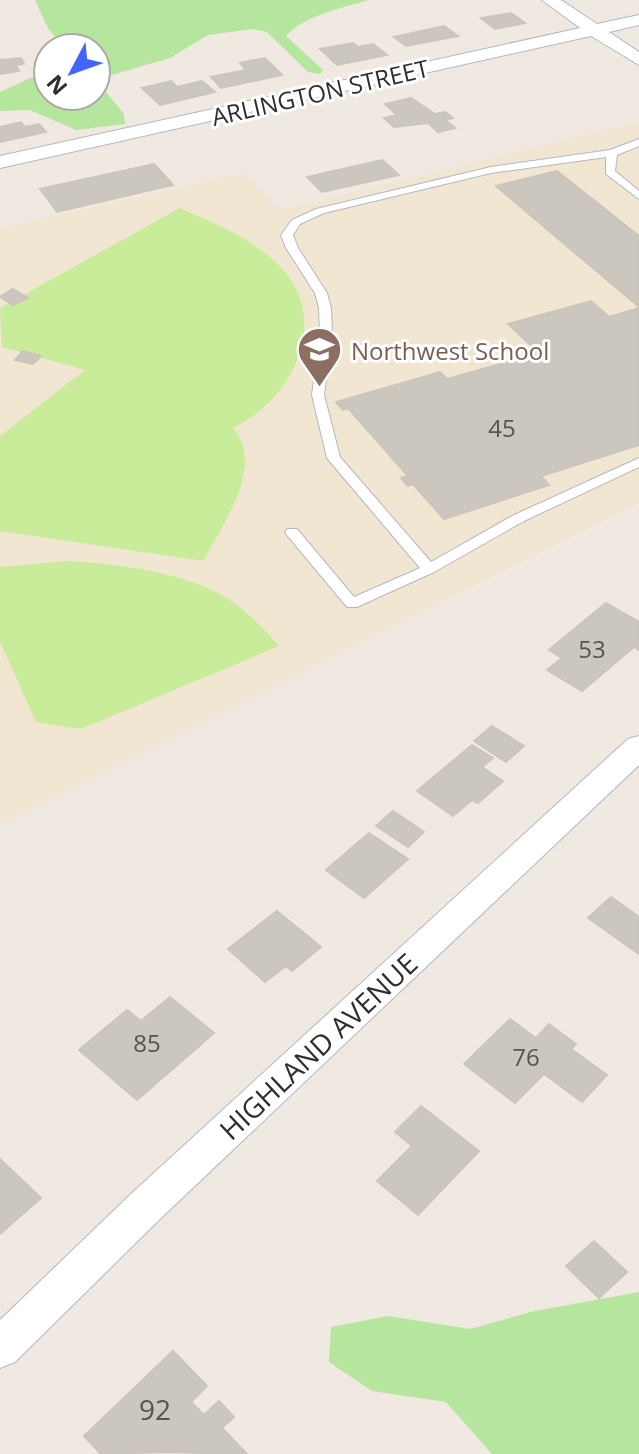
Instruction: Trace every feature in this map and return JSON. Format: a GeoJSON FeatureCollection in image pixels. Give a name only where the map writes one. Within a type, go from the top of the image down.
{"type":"FeatureCollection","features":[{"type":"Feature","properties":{"kind":"street"},"geometry":{"type":"LineString","coordinates":[[550,0],[639,60]]}},
{"type":"Feature","properties":{"kind":"street","name":"ARLINGTON STREET"},"geometry":{"type":"LineString","coordinates":[[0,162],[639,20]]}},
{"type":"Feature","properties":{"kind":"street","name":"HIGHLAND AVENUE"},"geometry":{"type":"LineString","coordinates":[[0,1348],[146,1206],[639,747]]}},
{"type":"Feature","properties":{"kind":"lane"},"geometry":{"type":"LineString","coordinates":[[429,569],[334,458],[318,395],[325,356],[325,308],[321,293],[287,235],[296,222],[320,211],[491,170],[612,153],[639,142]]}},
{"type":"Feature","properties":{"kind":"lane"},"geometry":{"type":"LineString","coordinates":[[612,153],[610,172],[639,196]]}},
{"type":"Feature","properties":{"kind":"lane"},"geometry":{"type":"LineString","coordinates":[[292,532],[352,604],[429,569],[519,518],[639,462]]}},
{"type":"Feature","properties":{"kind":"shaded area","name":"Northwest School"},"geometry":{"type":"Polygon","coordinates":[[[639,122],[639,503],[0,824],[0,228],[244,173],[279,210],[639,122]]]}},
{"type":"Feature","properties":{"kind":"green space"},"geometry":{"type":"Polygon","coordinates":[[[35,0],[369,0],[313,17],[286,36],[323,70],[320,74],[308,72],[267,32],[253,29],[208,35],[170,58],[112,75],[112,32],[51,32],[35,0]]]}},
{"type":"Feature","properties":{"kind":"green space"},"geometry":{"type":"Polygon","coordinates":[[[32,77],[32,111],[0,111],[0,92],[32,77]]]}},
{"type":"Feature","properties":{"kind":"green space"},"geometry":{"type":"Polygon","coordinates":[[[112,99],[124,114],[125,124],[76,130],[35,112],[112,112],[112,99]]]}},
{"type":"Feature","properties":{"kind":"green space"},"geometry":{"type":"Polygon","coordinates":[[[180,208],[235,234],[273,260],[298,292],[304,315],[303,338],[297,360],[286,381],[253,416],[233,428],[242,443],[245,460],[238,495],[230,513],[203,561],[0,531],[0,436],[85,370],[2,347],[0,308],[180,208]]]}},
{"type":"Feature","properties":{"kind":"green space"},"geometry":{"type":"Polygon","coordinates":[[[68,561],[152,571],[213,590],[237,605],[279,646],[81,729],[36,722],[0,642],[0,567],[68,561]]]}},
{"type":"Feature","properties":{"kind":"green space"},"geometry":{"type":"Polygon","coordinates":[[[639,1292],[639,1454],[492,1454],[446,1402],[372,1391],[329,1362],[331,1327],[388,1316],[470,1329],[535,1311],[639,1292]]]}},
{"type":"Feature","properties":{"kind":"building"},"geometry":{"type":"Polygon","coordinates":[[[511,13],[525,23],[495,29],[481,18],[511,13]]]}},
{"type":"Feature","properties":{"kind":"building"},"geometry":{"type":"Polygon","coordinates":[[[444,26],[458,36],[406,46],[394,37],[444,26]]]}},
{"type":"Feature","properties":{"kind":"building"},"geometry":{"type":"Polygon","coordinates":[[[353,43],[358,47],[373,44],[387,55],[337,65],[320,49],[353,43]]]}},
{"type":"Feature","properties":{"kind":"building"},"geometry":{"type":"Polygon","coordinates":[[[21,58],[24,64],[16,65],[19,71],[0,74],[0,60],[21,58]]]}},
{"type":"Feature","properties":{"kind":"building"},"geometry":{"type":"Polygon","coordinates":[[[265,58],[282,75],[221,88],[211,77],[246,70],[240,63],[265,58]]]}},
{"type":"Feature","properties":{"kind":"building"},"geometry":{"type":"Polygon","coordinates":[[[171,81],[177,87],[202,81],[215,92],[160,105],[142,88],[171,81]]]}},
{"type":"Feature","properties":{"kind":"building"},"geometry":{"type":"Polygon","coordinates":[[[411,98],[435,114],[445,112],[453,118],[445,120],[455,128],[438,132],[428,123],[394,127],[384,118],[397,115],[385,104],[411,98]]]}},
{"type":"Feature","properties":{"kind":"building"},"geometry":{"type":"Polygon","coordinates":[[[21,122],[25,127],[39,124],[46,132],[0,142],[0,127],[21,122]]]}},
{"type":"Feature","properties":{"kind":"building"},"geometry":{"type":"Polygon","coordinates":[[[382,160],[399,175],[322,192],[307,177],[382,160]]]}},
{"type":"Feature","properties":{"kind":"building"},"geometry":{"type":"Polygon","coordinates":[[[154,164],[173,185],[57,212],[40,189],[154,164]]]}},
{"type":"Feature","properties":{"kind":"building"},"geometry":{"type":"Polygon","coordinates":[[[557,171],[639,236],[639,307],[496,186],[557,171]]]}},
{"type":"Feature","properties":{"kind":"building"},"geometry":{"type":"Polygon","coordinates":[[[13,289],[28,298],[13,305],[0,297],[13,289]]]}},
{"type":"Feature","properties":{"kind":"building"},"geometry":{"type":"Polygon","coordinates":[[[591,301],[609,317],[639,308],[639,445],[541,476],[549,485],[444,519],[413,484],[408,486],[401,478],[408,476],[348,408],[343,410],[336,402],[440,372],[447,379],[539,353],[508,324],[591,301]]]}},
{"type":"Feature","properties":{"kind":"building"},"geometry":{"type":"Polygon","coordinates":[[[23,351],[41,356],[33,364],[15,360],[23,351]]]}},
{"type":"Feature","properties":{"kind":"building"},"geometry":{"type":"Polygon","coordinates":[[[606,603],[639,622],[639,650],[634,647],[582,691],[547,670],[562,658],[549,650],[606,603]]]}},
{"type":"Feature","properties":{"kind":"building"},"geometry":{"type":"Polygon","coordinates":[[[492,726],[524,746],[506,762],[474,741],[492,726]]]}},
{"type":"Feature","properties":{"kind":"building"},"geometry":{"type":"Polygon","coordinates":[[[472,745],[493,758],[482,767],[503,781],[478,803],[472,800],[453,816],[417,791],[472,745]]]}},
{"type":"Feature","properties":{"kind":"building"},"geometry":{"type":"Polygon","coordinates":[[[393,811],[424,832],[408,847],[376,826],[393,811]]]}},
{"type":"Feature","properties":{"kind":"building"},"geometry":{"type":"Polygon","coordinates":[[[369,833],[408,859],[364,898],[326,870],[369,833]]]}},
{"type":"Feature","properties":{"kind":"building"},"geometry":{"type":"Polygon","coordinates":[[[611,897],[639,917],[639,954],[588,918],[611,897]]]}},
{"type":"Feature","properties":{"kind":"building"},"geometry":{"type":"Polygon","coordinates":[[[277,911],[321,947],[292,971],[286,966],[265,982],[228,949],[277,911]]]}},
{"type":"Feature","properties":{"kind":"building"},"geometry":{"type":"Polygon","coordinates":[[[170,997],[214,1033],[137,1100],[79,1050],[127,1010],[141,1021],[170,997]]]}},
{"type":"Feature","properties":{"kind":"building"},"geometry":{"type":"Polygon","coordinates":[[[510,1019],[536,1038],[549,1024],[576,1044],[571,1049],[607,1075],[582,1102],[544,1074],[515,1103],[464,1064],[510,1019]]]}},
{"type":"Feature","properties":{"kind":"building"},"geometry":{"type":"Polygon","coordinates":[[[421,1106],[479,1151],[418,1215],[377,1181],[412,1146],[395,1132],[421,1106]]]}},
{"type":"Feature","properties":{"kind":"building"},"geometry":{"type":"Polygon","coordinates":[[[0,1159],[41,1198],[0,1234],[0,1159]]]}},
{"type":"Feature","properties":{"kind":"building"},"geometry":{"type":"Polygon","coordinates":[[[594,1241],[627,1272],[599,1298],[566,1266],[594,1241]]]}},
{"type":"Feature","properties":{"kind":"building"},"geometry":{"type":"Polygon","coordinates":[[[173,1351],[207,1386],[191,1402],[204,1415],[219,1401],[234,1417],[222,1428],[247,1454],[101,1454],[84,1436],[173,1351]]]}},
{"type":"Feature","properties":{"kind":"place","name":"Northwest School"},"geometry":{"type":"Point","coordinates":[320,389]}}]}
